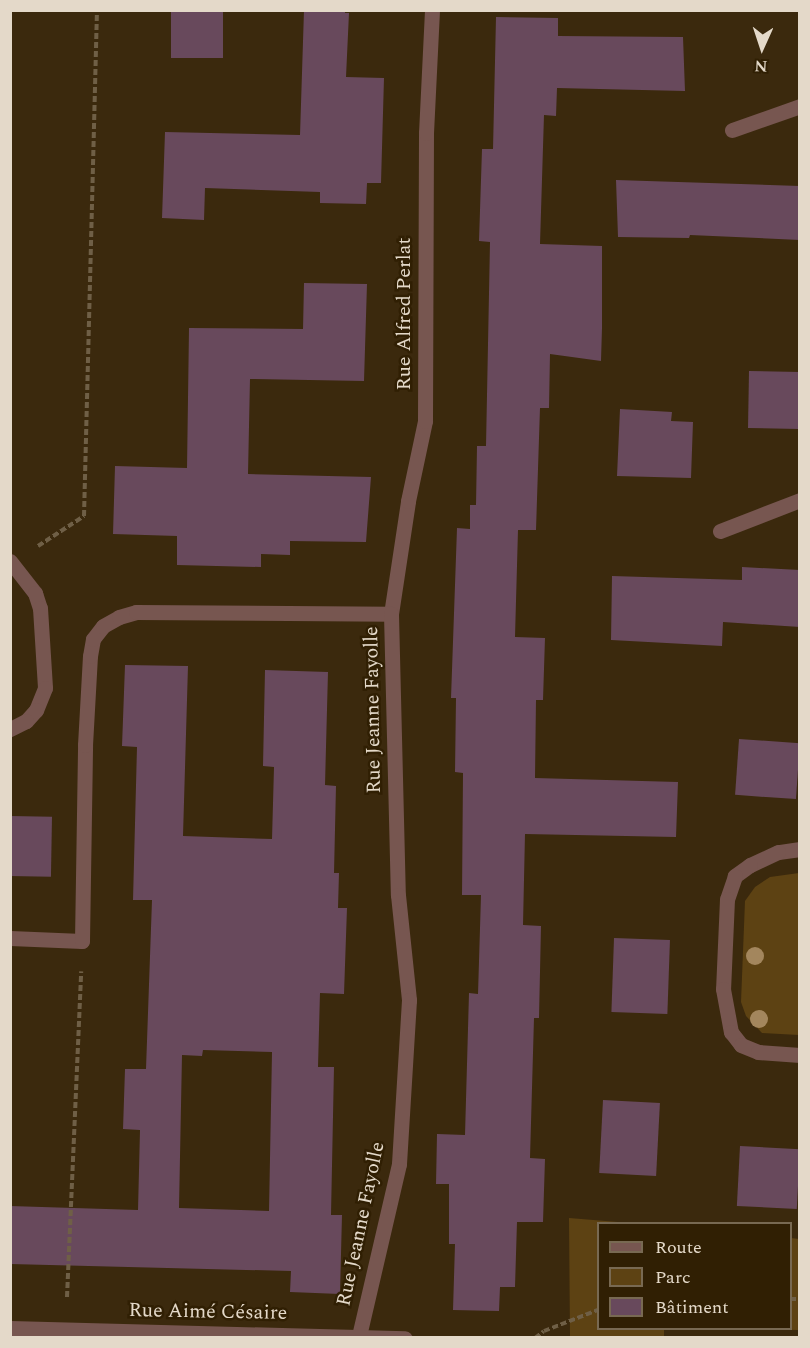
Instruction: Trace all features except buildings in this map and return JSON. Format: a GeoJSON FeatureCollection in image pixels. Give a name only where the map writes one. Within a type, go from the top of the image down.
{"type":"FeatureCollection","features":[{"type":"Feature","properties":{"kind":"street","name":"Rue Alfred Perlat"},"geometry":{"type":"LineString","coordinates":[[391,614],[408,501],[425,421],[426,133],[432,10]]}},
{"type":"Feature","properties":{"kind":"street"},"geometry":{"type":"LineString","coordinates":[[732,130],[800,106]]}},
{"type":"Feature","properties":{"kind":"street"},"geometry":{"type":"LineString","coordinates":[[720,531],[800,500]]}},
{"type":"Feature","properties":{"kind":"street"},"geometry":{"type":"LineString","coordinates":[[10,729],[26,721],[36,710],[45,688],[40,608],[35,593],[12,562]]}},
{"type":"Feature","properties":{"kind":"street","name":"Rue Jeanne Fayolle"},"geometry":{"type":"LineString","coordinates":[[82,940],[85,745],[89,667],[93,639],[103,626],[119,617],[136,612],[391,614],[399,895],[409,1000],[399,1164],[359,1336]]}},
{"type":"Feature","properties":{"kind":"street"},"geometry":{"type":"LineString","coordinates":[[800,849],[778,852],[735,876],[727,899],[723,989],[731,1032],[741,1045],[758,1052],[800,1055]]}},
{"type":"Feature","properties":{"kind":"street"},"geometry":{"type":"LineString","coordinates":[[10,938],[82,940]]}},
{"type":"Feature","properties":{"kind":"street","name":"Rue Aimé Césaire"},"geometry":{"type":"LineString","coordinates":[[10,1328],[405,1338]]}},
{"type":"Feature","properties":{"kind":"path"},"geometry":{"type":"LineString","coordinates":[[12,562],[84,516],[98,10]]}},
{"type":"Feature","properties":{"kind":"path"},"geometry":{"type":"LineString","coordinates":[[66,1330],[82,940]]}},
{"type":"Feature","properties":{"kind":"path"},"geometry":{"type":"LineString","coordinates":[[535,1338],[544,1331],[597,1310]]}},
{"type":"Feature","properties":{"kind":"green space"},"geometry":{"type":"Polygon","coordinates":[[[799,873],[799,1035],[762,1033],[746,1016],[741,1002],[745,901],[755,887],[770,877],[799,873]]]}},
{"type":"Feature","properties":{"kind":"green space"},"geometry":{"type":"Polygon","coordinates":[[[569,1218],[618,1222],[597,1222],[597,1330],[664,1330],[664,1337],[570,1337],[569,1218]]]}},
{"type":"Feature","properties":{"kind":"green space"},"geometry":{"type":"Polygon","coordinates":[[[792,1238],[799,1239],[799,1330],[792,1330],[792,1238]]]}}]}
